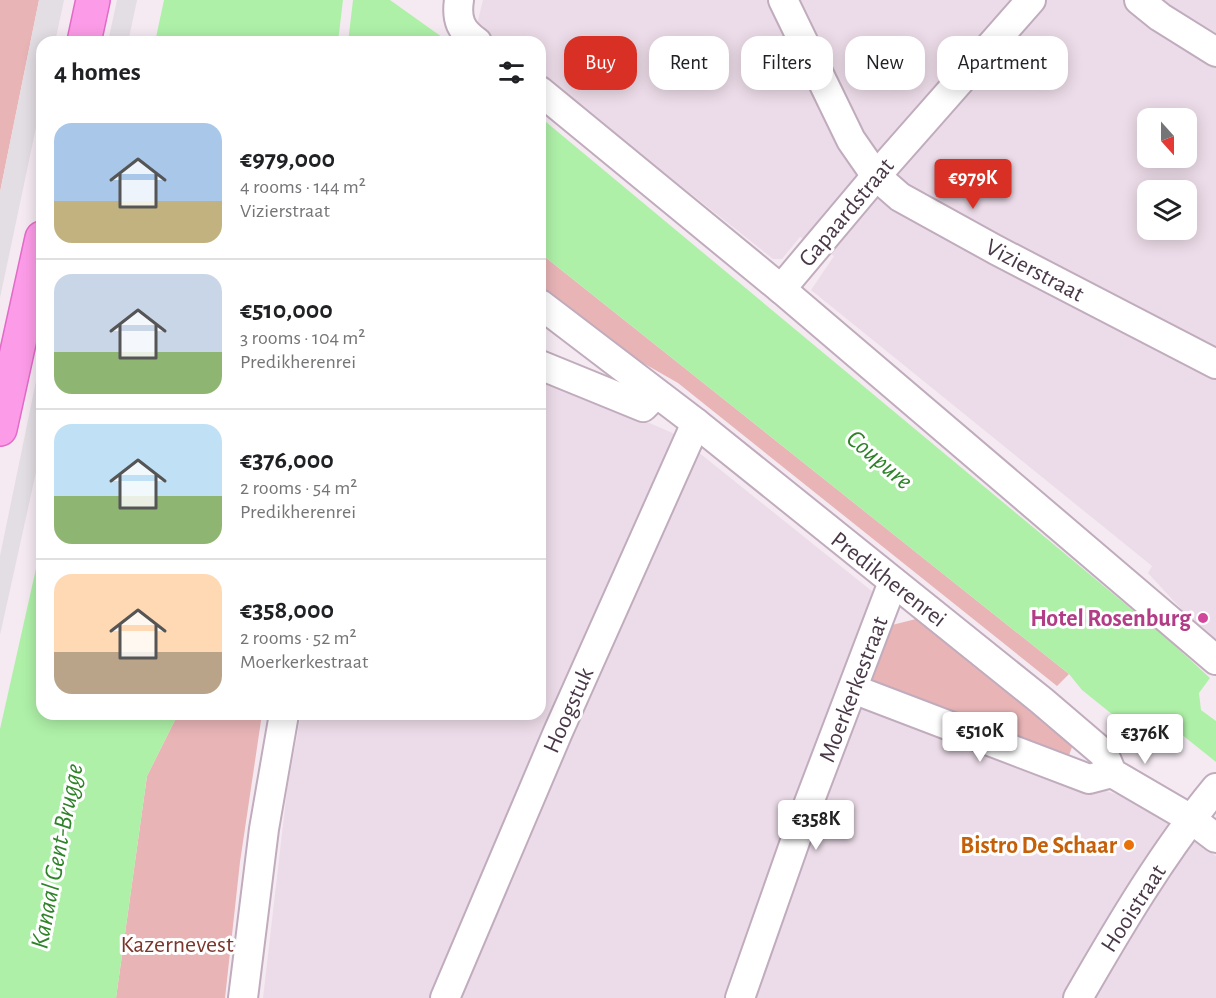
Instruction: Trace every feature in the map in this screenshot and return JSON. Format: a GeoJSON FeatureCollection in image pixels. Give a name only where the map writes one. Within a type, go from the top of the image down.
{"type":"FeatureCollection","features":[{"type":"Feature","properties":{"kind":"main road"},"geometry":{"type":"LineString","coordinates":[[85,36],[93,0]]}},
{"type":"Feature","properties":{"kind":"main road"},"geometry":{"type":"LineString","coordinates":[[0,429],[36,265]]}},
{"type":"Feature","properties":{"kind":"street","name":"Vizierstraat"},"geometry":{"type":"LineString","coordinates":[[783,0],[852,140],[876,176],[900,197],[996,250],[1216,364]]}},
{"type":"Feature","properties":{"kind":"street","name":"Gapaardstraat"},"geometry":{"type":"LineString","coordinates":[[781,289],[876,176],[1031,0]]}},
{"type":"Feature","properties":{"kind":"street"},"geometry":{"type":"LineString","coordinates":[[1138,0],[1160,17],[1216,52]]}},
{"type":"Feature","properties":{"kind":"street"},"geometry":{"type":"LineString","coordinates":[[459,10],[465,34],[468,36]]}},
{"type":"Feature","properties":{"kind":"street"},"geometry":{"type":"LineString","coordinates":[[546,96],[781,289],[1216,660]]}},
{"type":"Feature","properties":{"kind":"street","name":"Predikherenrei"},"geometry":{"type":"LineString","coordinates":[[546,309],[696,423],[1104,754],[1112,773],[1191,819],[1216,838]]}},
{"type":"Feature","properties":{"kind":"street"},"geometry":{"type":"LineString","coordinates":[[546,367],[643,407],[656,394]]}},
{"type":"Feature","properties":{"kind":"street","name":"Hoogstuk"},"geometry":{"type":"LineString","coordinates":[[445,998],[558,732],[696,423]]}},
{"type":"Feature","properties":{"kind":"street","name":"Moerkerkestraat"},"geometry":{"type":"LineString","coordinates":[[740,998],[805,813],[893,582]]}},
{"type":"Feature","properties":{"kind":"street"},"geometry":{"type":"LineString","coordinates":[[853,689],[1089,779],[1112,773]]}},
{"type":"Feature","properties":{"kind":"street"},"geometry":{"type":"LineString","coordinates":[[243,998],[264,829],[283,720]]}},
{"type":"Feature","properties":{"kind":"street","name":"Hooistraat"},"geometry":{"type":"LineString","coordinates":[[1078,998],[1118,929],[1191,819],[1216,788]]}},
{"type":"Feature","properties":{"kind":"shaded area"},"geometry":{"type":"Polygon","coordinates":[[[39,0],[64,0],[56,36],[36,36],[36,127],[0,298],[0,192],[39,0]]]}},
{"type":"Feature","properties":{"kind":"shaded area"},"geometry":{"type":"Polygon","coordinates":[[[117,0],[137,0],[129,36],[109,36],[117,0]]]}},
{"type":"Feature","properties":{"kind":"shaded area"},"geometry":{"type":"Polygon","coordinates":[[[483,0],[1216,0],[1216,647],[1148,573],[1152,566],[811,290],[834,256],[800,237],[782,259],[773,259],[546,79],[546,36],[492,36],[477,24],[483,0]]]}},
{"type":"Feature","properties":{"kind":"shaded area"},"geometry":{"type":"Polygon","coordinates":[[[546,378],[677,435],[873,592],[838,700],[1136,801],[1216,856],[1216,998],[263,998],[287,790],[300,720],[546,720],[546,378]]]}},
{"type":"Feature","properties":{"kind":"shaded area"},"geometry":{"type":"Polygon","coordinates":[[[36,381],[36,472],[0,635],[0,556],[36,381]]]}},
{"type":"Feature","properties":{"kind":"green space"},"geometry":{"type":"Polygon","coordinates":[[[0,0],[39,0],[0,192],[0,0]]]}},
{"type":"Feature","properties":{"kind":"green space"},"geometry":{"type":"Polygon","coordinates":[[[546,258],[1069,674],[1057,686],[678,383],[546,307],[546,258]]]}},
{"type":"Feature","properties":{"kind":"green space"},"geometry":{"type":"Polygon","coordinates":[[[916,619],[1073,744],[1066,764],[867,687],[892,625],[916,619]]]}},
{"type":"Feature","properties":{"kind":"green space","name":"Kazernevest"},"geometry":{"type":"Polygon","coordinates":[[[175,720],[261,720],[240,862],[225,998],[116,998],[147,776],[175,720]]]}},
{"type":"Feature","properties":{"kind":"water"},"geometry":{"type":"Polygon","coordinates":[[[164,0],[390,0],[441,36],[156,36],[164,0]]]}},
{"type":"Feature","properties":{"kind":"water","name":"Coupure"},"geometry":{"type":"Polygon","coordinates":[[[546,122],[1171,642],[1210,678],[1199,693],[1201,710],[1216,721],[1216,762],[1181,734],[1164,736],[1154,748],[1082,690],[1069,674],[546,258],[546,122]]]}},
{"type":"Feature","properties":{"kind":"water","name":"Kanaal Gent-Brugge"},"geometry":{"type":"Polygon","coordinates":[[[36,569],[36,720],[175,720],[147,776],[116,998],[0,998],[0,729],[36,569]]]}},
{"type":"Feature","properties":{"kind":"pier"},"geometry":{"type":"Polygon","coordinates":[[[343,0],[353,0],[349,36],[339,36],[343,0]]]}},
{"type":"Feature","properties":{"kind":"place","name":"Hotel Rosenburg"},"geometry":{"type":"Point","coordinates":[1203,618]}},
{"type":"Feature","properties":{"kind":"place","name":"Bistro De Schaar"},"geometry":{"type":"Point","coordinates":[1129,845]}}]}
